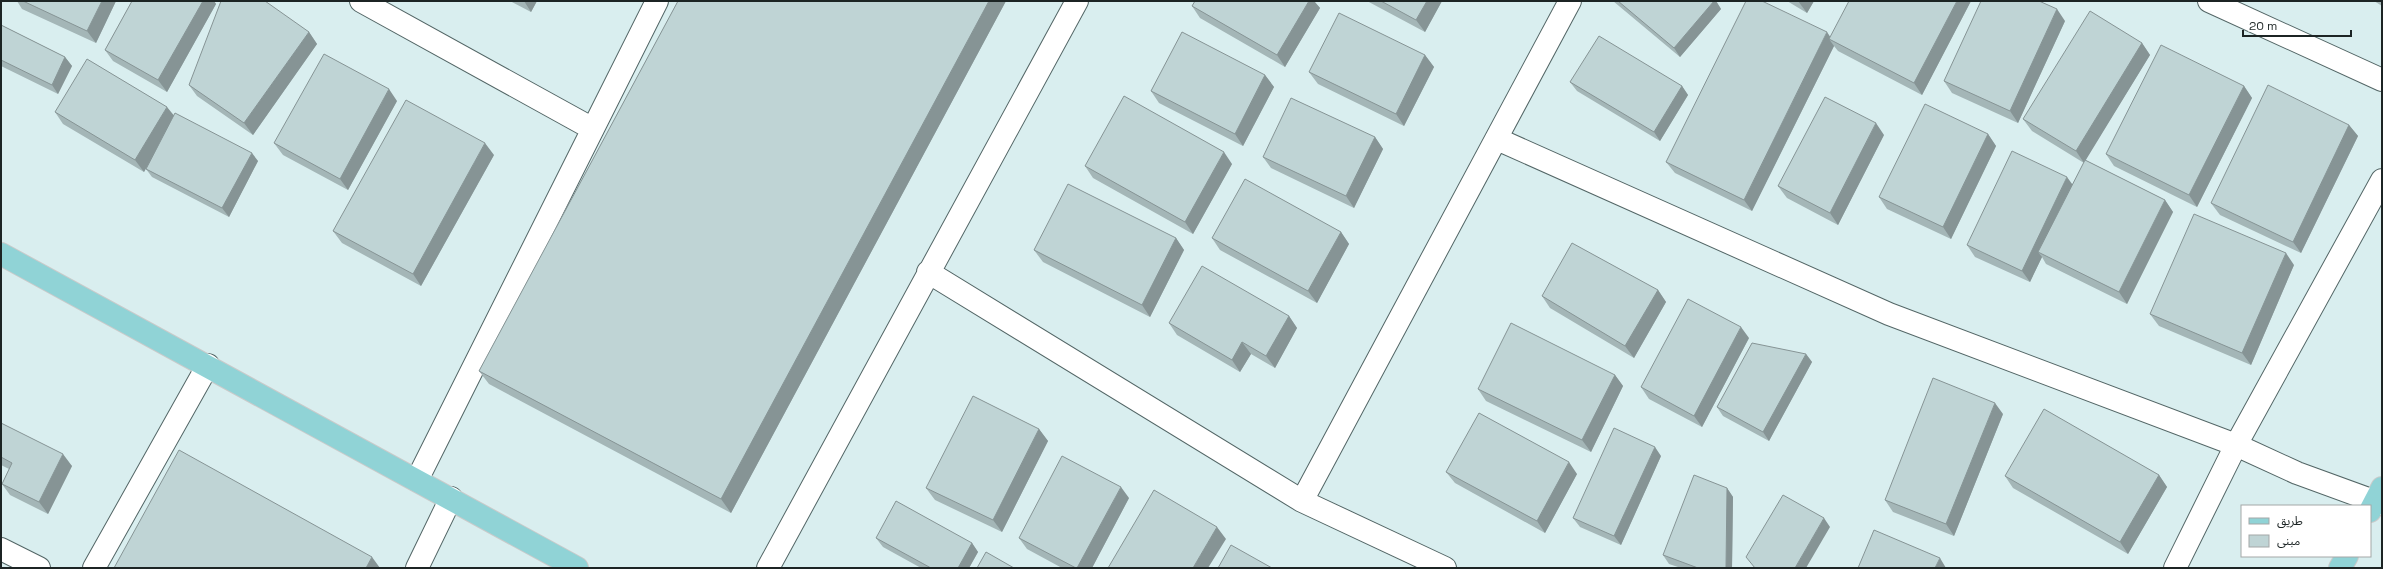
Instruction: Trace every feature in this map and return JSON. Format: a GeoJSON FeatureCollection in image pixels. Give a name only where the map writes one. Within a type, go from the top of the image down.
{"type":"FeatureCollection","features":[{"type":"Feature","properties":{"kind":"main road"},"geometry":{"type":"LineString","coordinates":[[1,254],[208,365],[577,568]]}},
{"type":"Feature","properties":{"kind":"main road"},"geometry":{"type":"LineString","coordinates":[[2340,568],[2346,557]]}},
{"type":"Feature","properties":{"kind":"street"},"geometry":{"type":"LineString","coordinates":[[361,1],[593,129]]}},
{"type":"Feature","properties":{"kind":"street"},"geometry":{"type":"LineString","coordinates":[[417,480],[657,1]]}},
{"type":"Feature","properties":{"kind":"street"},"geometry":{"type":"LineString","coordinates":[[768,568],[1077,1]]}},
{"type":"Feature","properties":{"kind":"street"},"geometry":{"type":"LineString","coordinates":[[1302,501],[1570,1]]}},
{"type":"Feature","properties":{"kind":"street"},"geometry":{"type":"LineString","coordinates":[[2209,1],[2382,80]]}},
{"type":"Feature","properties":{"kind":"street"},"geometry":{"type":"LineString","coordinates":[[1497,139],[1889,314],[2236,445],[2297,473],[2377,501]]}},
{"type":"Feature","properties":{"kind":"street"},"geometry":{"type":"LineString","coordinates":[[2175,568],[2236,445],[2382,180]]}},
{"type":"Feature","properties":{"kind":"street"},"geometry":{"type":"LineString","coordinates":[[928,272],[1302,501],[1445,568]]}},
{"type":"Feature","properties":{"kind":"street"},"geometry":{"type":"LineString","coordinates":[[94,568],[208,365]]}},
{"type":"Feature","properties":{"kind":"street"},"geometry":{"type":"LineString","coordinates":[[417,568],[451,498]]}},
{"type":"Feature","properties":{"kind":"street"},"geometry":{"type":"LineString","coordinates":[[1,549],[40,568]]}},
{"type":"Feature","properties":{"kind":"building"},"geometry":{"type":"Polygon","coordinates":[[[23,1],[102,1],[87,31],[23,1]]]}},
{"type":"Feature","properties":{"kind":"building"},"geometry":{"type":"Polygon","coordinates":[[[132,1],[203,1],[158,80],[105,50],[132,1]]]}},
{"type":"Feature","properties":{"kind":"building"},"geometry":{"type":"Polygon","coordinates":[[[221,1],[265,1],[309,32],[244,123],[189,85],[221,1]]]}},
{"type":"Feature","properties":{"kind":"building"},"geometry":{"type":"Polygon","coordinates":[[[678,1],[989,1],[721,499],[479,371],[678,1]]]}},
{"type":"Feature","properties":{"kind":"building"},"geometry":{"type":"Polygon","coordinates":[[[1195,1],[1309,1],[1277,55],[1192,6],[1195,1]]]}},
{"type":"Feature","properties":{"kind":"building"},"geometry":{"type":"Polygon","coordinates":[[[1381,1],[1427,1],[1416,20],[1381,1]]]}},
{"type":"Feature","properties":{"kind":"building"},"geometry":{"type":"Polygon","coordinates":[[[1618,1],[1714,1],[1674,48],[1618,1]]]}},
{"type":"Feature","properties":{"kind":"building"},"geometry":{"type":"Polygon","coordinates":[[[1746,1],[1762,1],[1827,32],[1744,200],[1666,162],[1746,1]]]}},
{"type":"Feature","properties":{"kind":"building"},"geometry":{"type":"Polygon","coordinates":[[[1849,1],[1957,1],[1914,83],[1829,39],[1849,1]]]}},
{"type":"Feature","properties":{"kind":"building"},"geometry":{"type":"Polygon","coordinates":[[[1981,1],[2039,1],[2057,9],[2010,111],[1944,81],[1981,1]]]}},
{"type":"Feature","properties":{"kind":"building"},"geometry":{"type":"Polygon","coordinates":[[[2090,11],[2142,43],[2076,151],[2023,119],[2090,11]]]}},
{"type":"Feature","properties":{"kind":"building"},"geometry":{"type":"Polygon","coordinates":[[[1339,13],[1425,55],[1396,114],[1309,72],[1339,13]]]}},
{"type":"Feature","properties":{"kind":"building"},"geometry":{"type":"Polygon","coordinates":[[[1,25],[65,57],[52,85],[1,60],[1,25]]]}},
{"type":"Feature","properties":{"kind":"building"},"geometry":{"type":"Polygon","coordinates":[[[1182,32],[1265,75],[1235,134],[1151,91],[1182,32]]]}},
{"type":"Feature","properties":{"kind":"building"},"geometry":{"type":"Polygon","coordinates":[[[1599,36],[1682,86],[1654,132],[1570,82],[1599,36]]]}},
{"type":"Feature","properties":{"kind":"building"},"geometry":{"type":"Polygon","coordinates":[[[2161,45],[2244,86],[2189,195],[2106,154],[2161,45]]]}},
{"type":"Feature","properties":{"kind":"building"},"geometry":{"type":"Polygon","coordinates":[[[324,54],[389,89],[340,179],[274,143],[324,54]]]}},
{"type":"Feature","properties":{"kind":"building"},"geometry":{"type":"Polygon","coordinates":[[[87,59],[167,107],[135,160],[55,112],[87,59]]]}},
{"type":"Feature","properties":{"kind":"building"},"geometry":{"type":"Polygon","coordinates":[[[2268,85],[2349,125],[2293,242],[2211,203],[2268,85]]]}},
{"type":"Feature","properties":{"kind":"building"},"geometry":{"type":"Polygon","coordinates":[[[1124,96],[1224,152],[1185,222],[1085,166],[1124,96]]]}},
{"type":"Feature","properties":{"kind":"building"},"geometry":{"type":"Polygon","coordinates":[[[1825,97],[1876,123],[1830,213],[1778,186],[1825,97]]]}},
{"type":"Feature","properties":{"kind":"building"},"geometry":{"type":"Polygon","coordinates":[[[1291,98],[1375,137],[1346,196],[1263,157],[1291,98]]]}},
{"type":"Feature","properties":{"kind":"building"},"geometry":{"type":"Polygon","coordinates":[[[406,100],[485,143],[413,274],[333,231],[406,100]]]}},
{"type":"Feature","properties":{"kind":"building"},"geometry":{"type":"Polygon","coordinates":[[[1925,104],[1988,134],[1943,227],[1879,197],[1925,104]]]}},
{"type":"Feature","properties":{"kind":"building"},"geometry":{"type":"Polygon","coordinates":[[[175,113],[252,153],[222,208],[146,169],[175,113]]]}},
{"type":"Feature","properties":{"kind":"building"},"geometry":{"type":"Polygon","coordinates":[[[2012,151],[2067,177],[2022,271],[1967,245],[2012,151]]]}},
{"type":"Feature","properties":{"kind":"building"},"geometry":{"type":"Polygon","coordinates":[[[2085,160],[2165,200],[2119,292],[2038,252],[2085,160]]]}},
{"type":"Feature","properties":{"kind":"building"},"geometry":{"type":"Polygon","coordinates":[[[1245,179],[1341,232],[1308,291],[1212,238],[1245,179]]]}},
{"type":"Feature","properties":{"kind":"building"},"geometry":{"type":"Polygon","coordinates":[[[1068,184],[1176,238],[1142,305],[1034,250],[1068,184]]]}},
{"type":"Feature","properties":{"kind":"building"},"geometry":{"type":"Polygon","coordinates":[[[2194,214],[2286,253],[2242,353],[2150,314],[2194,214]]]}},
{"type":"Feature","properties":{"kind":"building"},"geometry":{"type":"Polygon","coordinates":[[[1572,243],[1658,290],[1625,346],[1542,296],[1572,243]]]}},
{"type":"Feature","properties":{"kind":"building"},"geometry":{"type":"Polygon","coordinates":[[[1202,266],[1289,316],[1266,356],[1242,342],[1232,360],[1169,323],[1202,266]]]}},
{"type":"Feature","properties":{"kind":"building"},"geometry":{"type":"Polygon","coordinates":[[[1688,299],[1741,327],[1694,416],[1641,387],[1688,299]]]}},
{"type":"Feature","properties":{"kind":"building"},"geometry":{"type":"Polygon","coordinates":[[[1511,323],[1615,375],[1582,440],[1478,389],[1511,323]]]}},
{"type":"Feature","properties":{"kind":"building"},"geometry":{"type":"Polygon","coordinates":[[[1752,343],[1806,354],[1763,432],[1717,407],[1752,343]]]}},
{"type":"Feature","properties":{"kind":"building"},"geometry":{"type":"Polygon","coordinates":[[[1933,378],[1995,403],[1946,524],[1885,500],[1933,378]]]}},
{"type":"Feature","properties":{"kind":"building"},"geometry":{"type":"Polygon","coordinates":[[[973,396],[1039,429],[993,520],[926,488],[973,396]]]}},
{"type":"Feature","properties":{"kind":"building"},"geometry":{"type":"Polygon","coordinates":[[[2044,409],[2159,475],[2120,542],[2005,476],[2044,409]]]}},
{"type":"Feature","properties":{"kind":"building"},"geometry":{"type":"Polygon","coordinates":[[[1479,413],[1569,462],[1537,521],[1446,472],[1479,413]]]}},
{"type":"Feature","properties":{"kind":"building"},"geometry":{"type":"Polygon","coordinates":[[[1,423],[63,454],[39,502],[2,484],[12,463],[1,457],[1,423]]]}},
{"type":"Feature","properties":{"kind":"building"},"geometry":{"type":"Polygon","coordinates":[[[1614,428],[1655,447],[1614,536],[1573,518],[1614,428]]]}},
{"type":"Feature","properties":{"kind":"building"},"geometry":{"type":"Polygon","coordinates":[[[179,450],[372,557],[366,568],[114,568],[179,450]]]}},
{"type":"Feature","properties":{"kind":"building"},"geometry":{"type":"Polygon","coordinates":[[[1062,456],[1121,487],[1077,568],[1019,538],[1062,456]]]}},
{"type":"Feature","properties":{"kind":"building"},"geometry":{"type":"Polygon","coordinates":[[[1694,475],[1727,488],[1726,568],[1698,568],[1663,555],[1694,475]]]}},
{"type":"Feature","properties":{"kind":"building"},"geometry":{"type":"Polygon","coordinates":[[[1154,490],[1217,527],[1193,568],[1108,568],[1154,490]]]}},
{"type":"Feature","properties":{"kind":"building"},"geometry":{"type":"Polygon","coordinates":[[[1783,495],[1824,518],[1795,568],[1755,568],[1746,557],[1783,495]]]}},
{"type":"Feature","properties":{"kind":"building"},"geometry":{"type":"Polygon","coordinates":[[[896,501],[972,543],[958,568],[931,568],[876,538],[896,501]]]}},
{"type":"Feature","properties":{"kind":"building"},"geometry":{"type":"Polygon","coordinates":[[[1874,530],[1940,558],[1935,568],[1858,568],[1874,530]]]}},
{"type":"Feature","properties":{"kind":"building"},"geometry":{"type":"Polygon","coordinates":[[[1231,545],[1272,568],[1218,568],[1231,545]]]}},
{"type":"Feature","properties":{"kind":"building"},"geometry":{"type":"Polygon","coordinates":[[[986,552],[1014,568],[977,568],[986,552]]]}}]}
